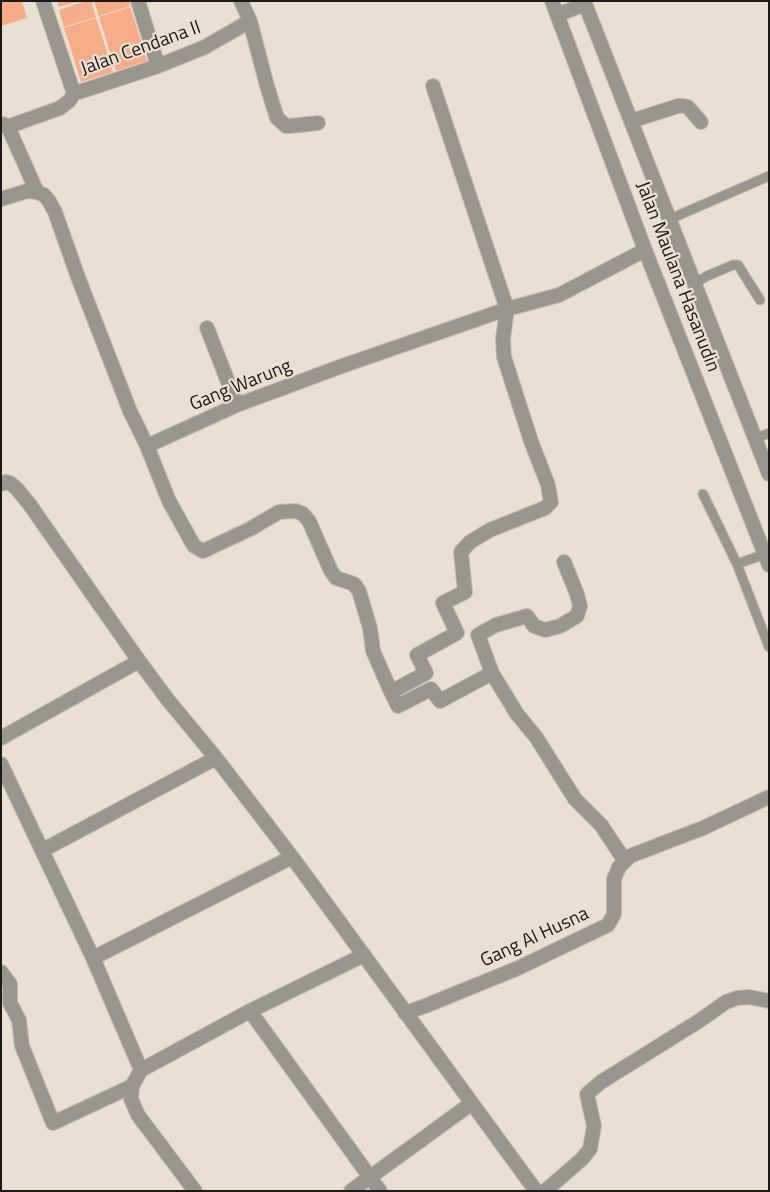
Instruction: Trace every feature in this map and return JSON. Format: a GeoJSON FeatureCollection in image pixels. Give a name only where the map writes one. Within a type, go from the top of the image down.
{"type":"FeatureCollection","features":[{"type":"Feature","properties":{"kind":"street","name":"Jalan Cendana II"},"geometry":{"type":"LineString","coordinates":[[43,1],[72,88],[79,92],[158,66],[205,47],[250,21]]}},
{"type":"Feature","properties":{"kind":"street"},"geometry":{"type":"LineString","coordinates":[[138,1],[158,66]]}},
{"type":"Feature","properties":{"kind":"street"},"geometry":{"type":"LineString","coordinates":[[241,1],[250,21],[277,118],[286,126],[318,123]]}},
{"type":"Feature","properties":{"kind":"street","name":"Jalan Maulana Hasanudin"},"geometry":{"type":"LineString","coordinates":[[552,1],[645,250],[767,559]]}},
{"type":"Feature","properties":{"kind":"street"},"geometry":{"type":"LineString","coordinates":[[557,15],[585,3]]}},
{"type":"Feature","properties":{"kind":"street","name":"Jalan Maulana Hasanudin"},"geometry":{"type":"LineString","coordinates":[[585,3],[638,119],[674,218],[701,280],[755,439],[769,474]]}},
{"type":"Feature","properties":{"kind":"street"},"geometry":{"type":"LineString","coordinates":[[390,692],[426,673],[417,655],[457,633],[443,603],[465,592],[461,552],[470,542],[484,533],[545,508],[551,502],[548,485],[531,441],[504,357],[503,340],[507,309],[433,86]]}},
{"type":"Feature","properties":{"kind":"street"},"geometry":{"type":"LineString","coordinates":[[37,192],[4,126],[60,108],[69,101],[76,91]]}},
{"type":"Feature","properties":{"kind":"street"},"geometry":{"type":"LineString","coordinates":[[638,119],[678,106],[688,107],[701,122]]}},
{"type":"Feature","properties":{"kind":"street"},"geometry":{"type":"LineString","coordinates":[[1,199],[27,192],[37,192],[44,195],[55,212],[126,402],[147,446],[169,502],[194,546],[203,552],[250,530],[279,512],[303,514],[309,521],[336,578],[354,584],[358,591],[370,628],[374,652],[390,692],[398,706],[431,690],[440,701],[492,673]]}},
{"type":"Feature","properties":{"kind":"street","name":"Gang Warung"},"geometry":{"type":"LineString","coordinates":[[147,446],[238,405],[342,366],[507,309],[559,295],[645,250]]}},
{"type":"Feature","properties":{"kind":"street"},"geometry":{"type":"LineString","coordinates":[[207,328],[238,405]]}},
{"type":"Feature","properties":{"kind":"street"},"geometry":{"type":"LineString","coordinates":[[1,484],[10,483],[30,505],[139,661],[292,857],[536,1191]]}},
{"type":"Feature","properties":{"kind":"street"},"geometry":{"type":"LineString","coordinates":[[564,562],[579,600],[580,606],[577,616],[564,624],[545,630],[534,626],[527,616],[496,625],[478,635],[492,673],[517,714],[536,737],[575,799],[601,825],[625,861],[630,856],[703,828],[769,797]]}},
{"type":"Feature","properties":{"kind":"street"},"geometry":{"type":"LineString","coordinates":[[1,738],[139,661]]}},
{"type":"Feature","properties":{"kind":"street"},"geometry":{"type":"LineString","coordinates":[[43,850],[216,758]]}},
{"type":"Feature","properties":{"kind":"street"},"geometry":{"type":"LineString","coordinates":[[1,764],[93,958],[141,1070]]}},
{"type":"Feature","properties":{"kind":"street"},"geometry":{"type":"LineString","coordinates":[[93,958],[292,857]]}},
{"type":"Feature","properties":{"kind":"street","name":"Gang Al Husna"},"geometry":{"type":"LineString","coordinates":[[405,1013],[516,969],[608,925],[614,914],[614,879],[619,867],[625,861]]}},
{"type":"Feature","properties":{"kind":"street"},"geometry":{"type":"LineString","coordinates":[[195,1191],[138,1115],[131,1099],[132,1086],[141,1070],[250,1011],[364,955]]}},
{"type":"Feature","properties":{"kind":"street"},"geometry":{"type":"LineString","coordinates":[[1,972],[10,984],[10,1003],[19,1020],[22,1046],[54,1123],[132,1086]]}},
{"type":"Feature","properties":{"kind":"street"},"geometry":{"type":"LineString","coordinates":[[545,1191],[582,1159],[590,1149],[594,1126],[587,1094],[600,1082],[699,1021],[726,1002],[737,998],[749,997],[769,1001]]}},
{"type":"Feature","properties":{"kind":"street"},"geometry":{"type":"LineString","coordinates":[[250,1011],[380,1191]]}},
{"type":"Feature","properties":{"kind":"street"},"geometry":{"type":"LineString","coordinates":[[351,1191],[472,1103]]}},
{"type":"Feature","properties":{"kind":"lane"},"geometry":{"type":"LineString","coordinates":[[674,218],[769,176]]}},
{"type":"Feature","properties":{"kind":"lane"},"geometry":{"type":"LineString","coordinates":[[701,280],[732,265],[738,265],[760,300]]}},
{"type":"Feature","properties":{"kind":"lane"},"geometry":{"type":"LineString","coordinates":[[755,439],[769,433]]}},
{"type":"Feature","properties":{"kind":"lane"},"geometry":{"type":"LineString","coordinates":[[703,494],[736,564],[769,647]]}},
{"type":"Feature","properties":{"kind":"lane"},"geometry":{"type":"LineString","coordinates":[[736,564],[767,559]]}},
{"type":"Feature","properties":{"kind":"building"},"geometry":{"type":"Polygon","coordinates":[[[1,1],[22,1],[27,18],[1,26],[1,1]]]}},
{"type":"Feature","properties":{"kind":"building"},"geometry":{"type":"Polygon","coordinates":[[[57,1],[77,1],[77,2],[59,7],[57,1]]]}},
{"type":"Feature","properties":{"kind":"building"},"geometry":{"type":"Polygon","coordinates":[[[91,1],[96,17],[64,27],[59,10],[91,1]]]}},
{"type":"Feature","properties":{"kind":"building"},"geometry":{"type":"Polygon","coordinates":[[[94,1],[129,1],[130,6],[99,16],[94,1]]]}},
{"type":"Feature","properties":{"kind":"building"},"geometry":{"type":"Polygon","coordinates":[[[130,7],[147,61],[116,71],[99,17],[130,7]]]}},
{"type":"Feature","properties":{"kind":"building"},"geometry":{"type":"Polygon","coordinates":[[[96,18],[102,36],[70,46],[64,28],[96,18]]]}},
{"type":"Feature","properties":{"kind":"building"},"geometry":{"type":"Polygon","coordinates":[[[102,36],[113,72],[81,82],[70,46],[102,36]]]}}]}
